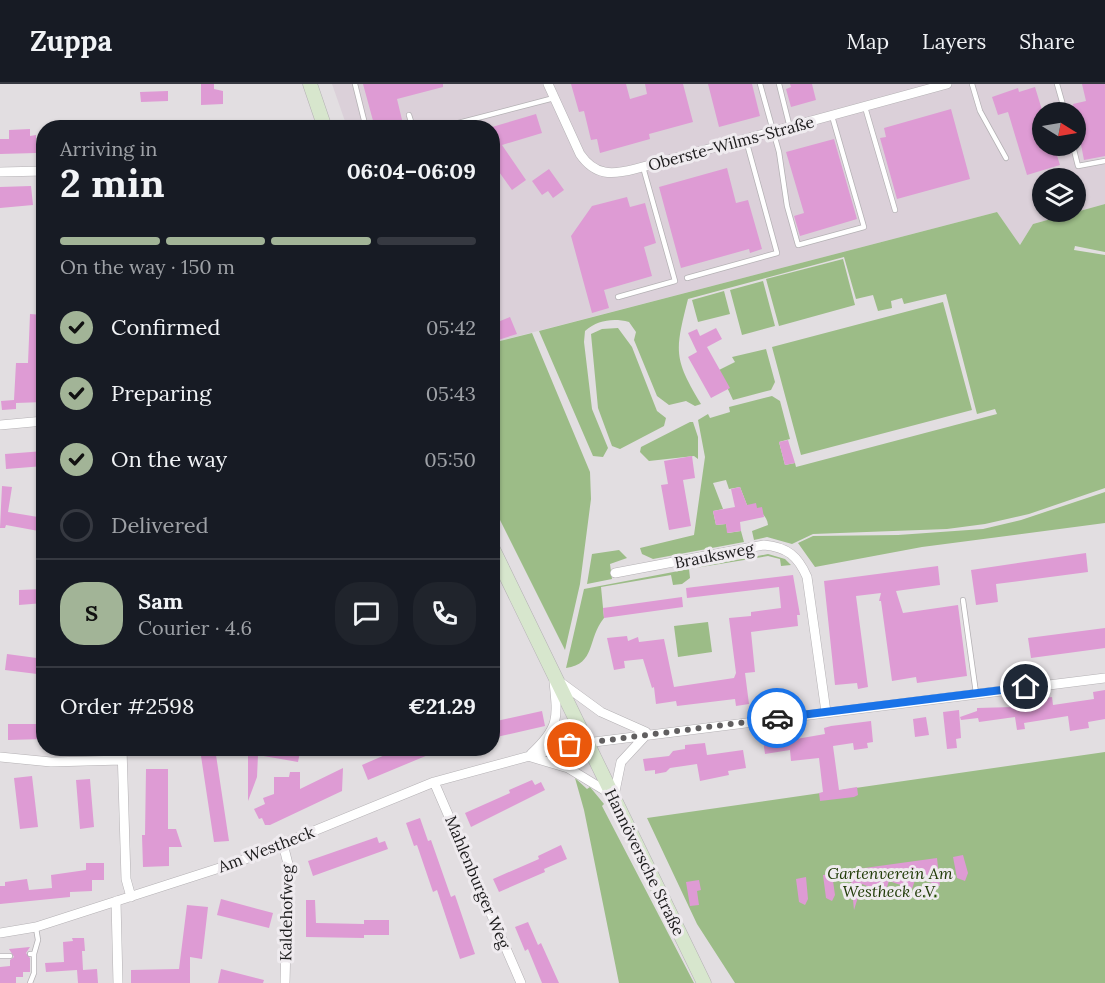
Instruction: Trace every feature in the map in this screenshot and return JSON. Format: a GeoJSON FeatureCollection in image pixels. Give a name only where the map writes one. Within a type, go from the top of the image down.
{"type":"FeatureCollection","features":[{"type":"Feature","properties":{"kind":"main road"},"geometry":{"type":"LineString","coordinates":[[311,86],[323,120]]}},
{"type":"Feature","properties":{"kind":"main road","name":"Hannöversche Straße"},"geometry":{"type":"LineString","coordinates":[[500,564],[704,983]]}},
{"type":"Feature","properties":{"kind":"street","name":"Oberste-Wilms-Straße"},"geometry":{"type":"LineString","coordinates":[[548,84],[587,165],[606,174],[643,167],[746,140],[947,84]]}},
{"type":"Feature","properties":{"kind":"street"},"geometry":{"type":"LineString","coordinates":[[0,172],[36,171]]}},
{"type":"Feature","properties":{"kind":"street"},"geometry":{"type":"LineString","coordinates":[[0,425],[36,422]]}},
{"type":"Feature","properties":{"kind":"street","name":"Brauksweg"},"geometry":{"type":"LineString","coordinates":[[615,573],[764,546],[786,550],[799,561],[807,577],[826,712]]}},
{"type":"Feature","properties":{"kind":"street"},"geometry":{"type":"LineString","coordinates":[[529,756],[568,768],[614,796],[621,762],[648,733],[593,708],[554,678]]}},
{"type":"Feature","properties":{"kind":"street","name":"Am Westheck"},"geometry":{"type":"LineString","coordinates":[[529,756],[551,734],[555,726],[557,708],[554,678]]}},
{"type":"Feature","properties":{"kind":"street","name":"Am Westheck"},"geometry":{"type":"LineString","coordinates":[[0,933],[36,927],[248,859],[434,782],[529,756],[586,743],[648,733],[1105,678]]}},
{"type":"Feature","properties":{"kind":"street"},"geometry":{"type":"LineString","coordinates":[[122,756],[126,879],[131,897]]}},
{"type":"Feature","properties":{"kind":"street"},"geometry":{"type":"LineString","coordinates":[[0,757],[51,762],[122,760]]}},
{"type":"Feature","properties":{"kind":"street","name":"Mahlenburger Weg"},"geometry":{"type":"LineString","coordinates":[[434,782],[521,983]]}},
{"type":"Feature","properties":{"kind":"street","name":"Kaldehofweg"},"geometry":{"type":"LineString","coordinates":[[283,844],[288,864],[285,983]]}},
{"type":"Feature","properties":{"kind":"street"},"geometry":{"type":"LineString","coordinates":[[116,901],[118,983]]}},
{"type":"Feature","properties":{"kind":"lane"},"geometry":{"type":"LineString","coordinates":[[355,84],[364,120]]}},
{"type":"Feature","properties":{"kind":"lane"},"geometry":{"type":"LineString","coordinates":[[760,84],[774,132],[787,206],[798,245],[864,227],[832,116]]}},
{"type":"Feature","properties":{"kind":"lane"},"geometry":{"type":"LineString","coordinates":[[779,84],[790,128]]}},
{"type":"Feature","properties":{"kind":"lane"},"geometry":{"type":"LineString","coordinates":[[972,84],[980,111],[1006,158]]}},
{"type":"Feature","properties":{"kind":"lane"},"geometry":{"type":"LineString","coordinates":[[1057,84],[1062,102]]}},
{"type":"Feature","properties":{"kind":"lane"},"geometry":{"type":"LineString","coordinates":[[469,120],[554,98]]}},
{"type":"Feature","properties":{"kind":"lane"},"geometry":{"type":"LineString","coordinates":[[865,107],[895,210]]}},
{"type":"Feature","properties":{"kind":"lane"},"geometry":{"type":"LineString","coordinates":[[409,115],[411,120]]}},
{"type":"Feature","properties":{"kind":"lane"},"geometry":{"type":"LineString","coordinates":[[687,278],[777,254],[746,140]]}},
{"type":"Feature","properties":{"kind":"lane"},"geometry":{"type":"LineString","coordinates":[[1076,156],[1078,166],[1105,160]]}},
{"type":"Feature","properties":{"kind":"lane"},"geometry":{"type":"LineString","coordinates":[[618,297],[675,281],[643,167]]}},
{"type":"Feature","properties":{"kind":"lane"},"geometry":{"type":"LineString","coordinates":[[963,600],[976,693]]}},
{"type":"Feature","properties":{"kind":"lane"},"geometry":{"type":"LineString","coordinates":[[30,983],[34,972],[32,954],[38,940],[36,927]]}},
{"type":"Feature","properties":{"kind":"lane"},"geometry":{"type":"LineString","coordinates":[[0,956],[10,956]]}},
{"type":"Feature","properties":{"kind":"shaded area"},"geometry":{"type":"Polygon","coordinates":[[[332,84],[1105,84],[1105,204],[1086,209],[1086,168],[1032,168],[1032,222],[1040,222],[1033,224],[1020,245],[997,212],[500,341],[500,120],[345,120],[332,84]]]}},
{"type":"Feature","properties":{"kind":"green space"},"geometry":{"type":"Polygon","coordinates":[[[1105,204],[1105,252],[1075,246],[1074,250],[1105,255],[1105,488],[1029,514],[985,524],[947,529],[813,534],[792,544],[767,537],[754,540],[752,531],[768,525],[766,518],[747,505],[740,487],[729,489],[726,480],[713,483],[723,509],[713,511],[716,525],[726,524],[728,533],[741,531],[744,542],[653,559],[642,554],[640,548],[694,535],[705,457],[698,420],[708,414],[710,418],[730,412],[729,407],[772,396],[780,401],[790,439],[779,442],[785,465],[795,463],[796,467],[997,414],[995,409],[977,414],[946,294],[904,304],[902,298],[891,301],[892,308],[878,311],[873,295],[856,299],[844,257],[688,299],[679,354],[685,376],[701,404],[695,406],[686,401],[669,405],[657,396],[634,340],[636,332],[629,322],[611,320],[595,324],[585,331],[584,342],[592,409],[608,448],[603,457],[593,456],[539,331],[997,212],[1020,245],[1033,224],[1086,222],[1086,209],[1105,204]]]}},
{"type":"Feature","properties":{"kind":"green space"},"geometry":{"type":"Polygon","coordinates":[[[843,259],[855,305],[779,326],[766,279],[843,259]]]}},
{"type":"Feature","properties":{"kind":"green space"},"geometry":{"type":"Polygon","coordinates":[[[763,281],[775,326],[742,335],[730,290],[763,281]]]}},
{"type":"Feature","properties":{"kind":"green space"},"geometry":{"type":"Polygon","coordinates":[[[724,291],[730,314],[698,322],[692,300],[724,291]]]}},
{"type":"Feature","properties":{"kind":"green space"},"geometry":{"type":"Polygon","coordinates":[[[943,302],[972,410],[801,455],[772,347],[943,302]]]}},
{"type":"Feature","properties":{"kind":"green space"},"geometry":{"type":"Polygon","coordinates":[[[618,328],[632,347],[657,411],[666,418],[664,426],[620,449],[612,446],[598,408],[591,334],[602,329],[618,328]]]}},
{"type":"Feature","properties":{"kind":"green space"},"geometry":{"type":"Polygon","coordinates":[[[532,333],[590,472],[591,499],[580,584],[565,650],[500,520],[500,341],[532,333]]]}},
{"type":"Feature","properties":{"kind":"green space"},"geometry":{"type":"Polygon","coordinates":[[[766,349],[775,382],[771,390],[733,400],[719,370],[735,362],[732,357],[766,349]]]}},
{"type":"Feature","properties":{"kind":"green space"},"geometry":{"type":"Polygon","coordinates":[[[693,422],[698,437],[698,459],[694,456],[649,461],[640,452],[641,447],[693,422]]]}},
{"type":"Feature","properties":{"kind":"green space"},"geometry":{"type":"Polygon","coordinates":[[[1105,492],[1105,523],[922,547],[815,567],[798,543],[813,536],[898,535],[983,529],[1021,520],[1105,492]]]}},
{"type":"Feature","properties":{"kind":"green space"},"geometry":{"type":"Polygon","coordinates":[[[619,550],[627,558],[610,564],[612,579],[587,584],[592,554],[619,550]]]}},
{"type":"Feature","properties":{"kind":"green space"},"geometry":{"type":"Polygon","coordinates":[[[768,554],[785,559],[791,565],[781,566],[780,559],[768,556],[690,569],[768,554]]]}},
{"type":"Feature","properties":{"kind":"green space"},"geometry":{"type":"Polygon","coordinates":[[[689,569],[690,578],[682,584],[673,585],[671,575],[601,587],[604,618],[587,656],[576,666],[566,668],[584,589],[689,569]]]}},
{"type":"Feature","properties":{"kind":"green space"},"geometry":{"type":"Polygon","coordinates":[[[708,622],[712,652],[678,657],[674,626],[708,622]]]}},
{"type":"Feature","properties":{"kind":"green space","name":"Gartenverein Am Westheck e.V."},"geometry":{"type":"Polygon","coordinates":[[[1105,752],[1105,983],[735,983],[697,924],[647,818],[1105,752]]]}},
{"type":"Feature","properties":{"kind":"green space"},"geometry":{"type":"Polygon","coordinates":[[[575,778],[587,789],[590,787],[604,804],[602,806],[694,983],[619,983],[584,810],[575,778]]]}},
{"type":"Feature","properties":{"kind":"building"},"geometry":{"type":"Polygon","coordinates":[[[201,84],[214,84],[214,89],[223,91],[223,104],[201,105],[201,84]]]}},
{"type":"Feature","properties":{"kind":"building"},"geometry":{"type":"Polygon","coordinates":[[[363,84],[443,84],[443,87],[397,99],[402,120],[373,120],[363,84]]]}},
{"type":"Feature","properties":{"kind":"building"},"geometry":{"type":"Polygon","coordinates":[[[571,84],[626,84],[630,99],[647,94],[645,84],[683,84],[693,122],[649,134],[650,139],[600,153],[597,139],[591,140],[584,111],[579,112],[571,84]]]}},
{"type":"Feature","properties":{"kind":"building"},"geometry":{"type":"Polygon","coordinates":[[[708,84],[752,84],[760,116],[719,127],[708,84]]]}},
{"type":"Feature","properties":{"kind":"building"},"geometry":{"type":"Polygon","coordinates":[[[790,84],[812,84],[816,100],[791,107],[786,89],[791,87],[790,84]]]}},
{"type":"Feature","properties":{"kind":"building"},"geometry":{"type":"Polygon","coordinates":[[[1082,84],[1105,84],[1105,156],[1084,160],[1083,156],[1086,156],[1086,102],[1082,102],[1086,101],[1082,84]]]}},
{"type":"Feature","properties":{"kind":"building"},"geometry":{"type":"Polygon","coordinates":[[[1035,87],[1040,102],[1032,102],[1032,156],[1057,156],[1060,165],[1050,168],[1032,168],[1032,173],[1027,175],[1008,112],[998,115],[992,97],[1018,88],[1019,92],[1035,87]]]}},
{"type":"Feature","properties":{"kind":"building"},"geometry":{"type":"Polygon","coordinates":[[[168,91],[168,101],[141,102],[140,92],[168,91]]]}},
{"type":"Feature","properties":{"kind":"building"},"geometry":{"type":"Polygon","coordinates":[[[951,109],[970,179],[897,199],[880,138],[886,137],[884,128],[951,109]]]}},
{"type":"Feature","properties":{"kind":"building"},"geometry":{"type":"Polygon","coordinates":[[[536,114],[542,133],[502,145],[526,180],[512,190],[500,173],[500,125],[536,114]]]}},
{"type":"Feature","properties":{"kind":"building"},"geometry":{"type":"Polygon","coordinates":[[[30,129],[30,136],[36,135],[36,153],[0,154],[0,139],[9,139],[9,130],[30,129]]]}},
{"type":"Feature","properties":{"kind":"building"},"geometry":{"type":"Polygon","coordinates":[[[834,139],[857,219],[800,236],[794,216],[804,213],[786,152],[834,139]]]}},
{"type":"Feature","properties":{"kind":"building"},"geometry":{"type":"Polygon","coordinates":[[[727,168],[736,203],[748,200],[762,249],[750,253],[749,249],[681,268],[659,187],[727,168]]]}},
{"type":"Feature","properties":{"kind":"building"},"geometry":{"type":"Polygon","coordinates":[[[549,169],[564,190],[553,198],[548,191],[542,195],[532,181],[549,169]]]}},
{"type":"Feature","properties":{"kind":"building"},"geometry":{"type":"Polygon","coordinates":[[[31,186],[33,205],[0,208],[0,187],[31,186]]]}},
{"type":"Feature","properties":{"kind":"building"},"geometry":{"type":"Polygon","coordinates":[[[627,197],[630,207],[645,203],[656,243],[644,247],[652,276],[604,290],[609,308],[592,313],[571,236],[592,206],[627,197]]]}},
{"type":"Feature","properties":{"kind":"building"},"geometry":{"type":"Polygon","coordinates":[[[30,314],[36,314],[36,402],[16,403],[16,409],[2,410],[1,401],[14,400],[16,363],[28,363],[30,314]]]}},
{"type":"Feature","properties":{"kind":"building"},"geometry":{"type":"Polygon","coordinates":[[[510,317],[517,334],[500,339],[500,321],[510,317]]]}},
{"type":"Feature","properties":{"kind":"building"},"geometry":{"type":"Polygon","coordinates":[[[716,328],[722,339],[707,347],[730,388],[711,398],[688,357],[697,352],[688,333],[697,329],[700,336],[716,328]]]}},
{"type":"Feature","properties":{"kind":"building"},"geometry":{"type":"Polygon","coordinates":[[[788,440],[795,463],[785,465],[779,442],[788,440]]]}},
{"type":"Feature","properties":{"kind":"building"},"geometry":{"type":"Polygon","coordinates":[[[36,452],[36,467],[6,469],[5,454],[36,452]]]}},
{"type":"Feature","properties":{"kind":"building"},"geometry":{"type":"Polygon","coordinates":[[[692,456],[695,478],[683,480],[691,526],[669,530],[661,485],[668,484],[664,461],[692,456]]]}},
{"type":"Feature","properties":{"kind":"building"},"geometry":{"type":"Polygon","coordinates":[[[2,486],[12,487],[8,512],[36,517],[36,531],[6,525],[5,528],[0,528],[2,486]]]}},
{"type":"Feature","properties":{"kind":"building"},"geometry":{"type":"Polygon","coordinates":[[[740,487],[747,505],[756,503],[757,508],[762,507],[764,517],[740,522],[741,531],[727,533],[726,524],[716,525],[713,511],[735,507],[731,489],[740,487]]]}},
{"type":"Feature","properties":{"kind":"building"},"geometry":{"type":"Polygon","coordinates":[[[1086,553],[1088,572],[996,584],[998,602],[976,605],[971,570],[1086,553]]]}},
{"type":"Feature","properties":{"kind":"building"},"geometry":{"type":"Polygon","coordinates":[[[938,566],[940,585],[896,591],[903,613],[958,605],[967,676],[917,683],[916,677],[892,681],[881,601],[879,601],[881,593],[856,596],[868,687],[858,689],[857,683],[835,685],[824,581],[938,566]]]}},
{"type":"Feature","properties":{"kind":"building"},"geometry":{"type":"Polygon","coordinates":[[[793,575],[800,615],[797,615],[798,626],[751,632],[755,672],[745,673],[749,704],[736,706],[735,699],[677,706],[676,701],[656,704],[654,687],[652,688],[643,659],[624,661],[625,668],[614,670],[607,638],[627,636],[628,641],[638,637],[639,642],[664,639],[674,687],[734,678],[736,673],[729,618],[751,616],[751,612],[781,608],[779,587],[687,598],[686,588],[793,575]]]}},
{"type":"Feature","properties":{"kind":"building"},"geometry":{"type":"Polygon","coordinates":[[[36,589],[36,604],[19,605],[19,590],[36,589]]]}},
{"type":"Feature","properties":{"kind":"building"},"geometry":{"type":"Polygon","coordinates":[[[682,597],[683,607],[604,618],[603,608],[682,597]]]}},
{"type":"Feature","properties":{"kind":"building"},"geometry":{"type":"Polygon","coordinates":[[[1105,628],[1105,648],[1031,658],[1028,638],[1105,628]]]}},
{"type":"Feature","properties":{"kind":"building"},"geometry":{"type":"Polygon","coordinates":[[[7,654],[36,658],[36,674],[5,670],[7,654]]]}},
{"type":"Feature","properties":{"kind":"building"},"geometry":{"type":"Polygon","coordinates":[[[1105,690],[1105,719],[1088,722],[1089,728],[1070,731],[1068,716],[1024,723],[1025,729],[1017,730],[1015,717],[979,722],[978,718],[961,720],[960,717],[977,711],[977,708],[1013,707],[1013,703],[1052,697],[1053,705],[1094,699],[1093,692],[1105,690]]]}},
{"type":"Feature","properties":{"kind":"building"},"geometry":{"type":"Polygon","coordinates":[[[959,710],[961,738],[956,739],[957,748],[947,749],[943,712],[959,710]]]}},
{"type":"Feature","properties":{"kind":"building"},"geometry":{"type":"Polygon","coordinates":[[[542,711],[545,726],[500,736],[500,720],[542,711]]]}},
{"type":"Feature","properties":{"kind":"building"},"geometry":{"type":"Polygon","coordinates":[[[926,717],[929,735],[915,737],[913,719],[926,717]]]}},
{"type":"Feature","properties":{"kind":"building"},"geometry":{"type":"Polygon","coordinates":[[[871,721],[873,742],[867,743],[868,748],[854,750],[853,743],[833,746],[839,790],[857,787],[858,795],[854,797],[820,801],[819,793],[823,792],[819,758],[791,761],[790,750],[765,754],[762,733],[783,730],[785,741],[825,734],[824,728],[831,726],[871,721]]]}},
{"type":"Feature","properties":{"kind":"building"},"geometry":{"type":"Polygon","coordinates":[[[8,724],[36,724],[36,739],[8,740],[8,724]]]}},
{"type":"Feature","properties":{"kind":"building"},"geometry":{"type":"Polygon","coordinates":[[[705,743],[707,755],[743,750],[746,768],[728,771],[729,775],[700,781],[697,764],[670,768],[666,772],[655,774],[655,770],[645,771],[643,759],[669,756],[673,751],[685,749],[685,745],[705,743]]]}},
{"type":"Feature","properties":{"kind":"building"},"geometry":{"type":"Polygon","coordinates":[[[201,756],[216,756],[229,841],[214,842],[201,756]]]}},
{"type":"Feature","properties":{"kind":"building"},"geometry":{"type":"Polygon","coordinates":[[[248,756],[258,756],[257,777],[248,801],[248,756]]]}},
{"type":"Feature","properties":{"kind":"building"},"geometry":{"type":"Polygon","coordinates":[[[264,756],[299,756],[298,762],[264,756]]]}},
{"type":"Feature","properties":{"kind":"building"},"geometry":{"type":"Polygon","coordinates":[[[383,756],[426,756],[368,780],[362,765],[383,756]]]}},
{"type":"Feature","properties":{"kind":"building"},"geometry":{"type":"Polygon","coordinates":[[[343,768],[342,791],[270,825],[265,825],[262,818],[259,819],[254,809],[265,804],[263,798],[274,794],[274,777],[289,777],[290,772],[300,772],[300,789],[343,768]]]}},
{"type":"Feature","properties":{"kind":"building"},"geometry":{"type":"Polygon","coordinates":[[[146,769],[168,769],[168,829],[176,829],[182,847],[169,847],[169,866],[143,867],[142,835],[145,835],[146,769]]]}},
{"type":"Feature","properties":{"kind":"building"},"geometry":{"type":"Polygon","coordinates":[[[32,776],[38,827],[20,829],[14,778],[32,776]]]}},
{"type":"Feature","properties":{"kind":"building"},"geometry":{"type":"Polygon","coordinates":[[[90,779],[94,827],[80,829],[76,780],[90,779]]]}},
{"type":"Feature","properties":{"kind":"building"},"geometry":{"type":"Polygon","coordinates":[[[532,780],[535,785],[541,782],[545,790],[471,827],[465,813],[510,793],[509,790],[532,780]]]}},
{"type":"Feature","properties":{"kind":"building"},"geometry":{"type":"Polygon","coordinates":[[[420,818],[428,841],[431,840],[451,897],[455,895],[475,954],[460,959],[437,890],[433,892],[417,845],[414,846],[406,823],[420,818]]]}},
{"type":"Feature","properties":{"kind":"building"},"geometry":{"type":"Polygon","coordinates":[[[377,837],[379,843],[385,841],[388,849],[313,876],[308,861],[377,837]]]}},
{"type":"Feature","properties":{"kind":"building"},"geometry":{"type":"Polygon","coordinates":[[[561,845],[567,859],[544,869],[545,872],[499,892],[493,879],[539,859],[538,856],[561,845]]]}},
{"type":"Feature","properties":{"kind":"building"},"geometry":{"type":"Polygon","coordinates":[[[963,855],[968,873],[965,881],[957,878],[953,857],[963,855]]]}},
{"type":"Feature","properties":{"kind":"building"},"geometry":{"type":"Polygon","coordinates":[[[937,858],[940,886],[916,877],[912,889],[889,881],[885,893],[862,884],[854,910],[850,870],[937,858]]]}},
{"type":"Feature","properties":{"kind":"building"},"geometry":{"type":"Polygon","coordinates":[[[86,863],[104,863],[104,880],[92,880],[92,891],[70,892],[70,897],[0,904],[0,886],[5,886],[5,882],[27,879],[29,890],[52,888],[51,875],[86,870],[86,863]]]}},
{"type":"Feature","properties":{"kind":"building"},"geometry":{"type":"Polygon","coordinates":[[[832,874],[835,895],[832,901],[826,898],[823,875],[832,874]]]}},
{"type":"Feature","properties":{"kind":"building"},"geometry":{"type":"Polygon","coordinates":[[[806,877],[808,899],[805,905],[799,902],[796,879],[806,877]]]}},
{"type":"Feature","properties":{"kind":"building"},"geometry":{"type":"Polygon","coordinates":[[[699,880],[701,890],[697,891],[699,905],[690,906],[686,882],[699,880]]]}},
{"type":"Feature","properties":{"kind":"building"},"geometry":{"type":"Polygon","coordinates":[[[221,899],[273,913],[269,928],[217,915],[221,899]]]}},
{"type":"Feature","properties":{"kind":"building"},"geometry":{"type":"Polygon","coordinates":[[[306,900],[315,900],[316,923],[364,924],[364,920],[389,920],[389,935],[364,935],[364,938],[306,937],[306,900]]]}},
{"type":"Feature","properties":{"kind":"building"},"geometry":{"type":"Polygon","coordinates":[[[187,905],[208,907],[202,959],[190,957],[190,983],[131,983],[131,970],[179,969],[187,905]]]}},
{"type":"Feature","properties":{"kind":"building"},"geometry":{"type":"Polygon","coordinates":[[[528,922],[538,945],[541,943],[559,983],[542,983],[528,949],[525,951],[515,927],[528,922]]]}},
{"type":"Feature","properties":{"kind":"building"},"geometry":{"type":"Polygon","coordinates":[[[72,938],[84,938],[83,970],[97,969],[98,983],[78,983],[77,970],[46,972],[45,963],[64,962],[63,942],[73,941],[72,938]]]}},
{"type":"Feature","properties":{"kind":"building"},"geometry":{"type":"Polygon","coordinates":[[[30,947],[26,953],[30,958],[30,972],[23,972],[23,977],[16,977],[16,983],[0,983],[0,967],[10,966],[10,960],[14,957],[9,949],[30,947]]]}},
{"type":"Feature","properties":{"kind":"building"},"geometry":{"type":"Polygon","coordinates":[[[221,969],[264,980],[263,983],[218,983],[221,969]]]}},
{"type":"Feature","properties":{"kind":"way so far"},"geometry":{"type":"LineString","coordinates":[[570,745],[648,733],[777,718]]}},
{"type":"Feature","properties":{"kind":"route"},"geometry":{"type":"LineString","coordinates":[[777,718],[1026,687]]}}]}
